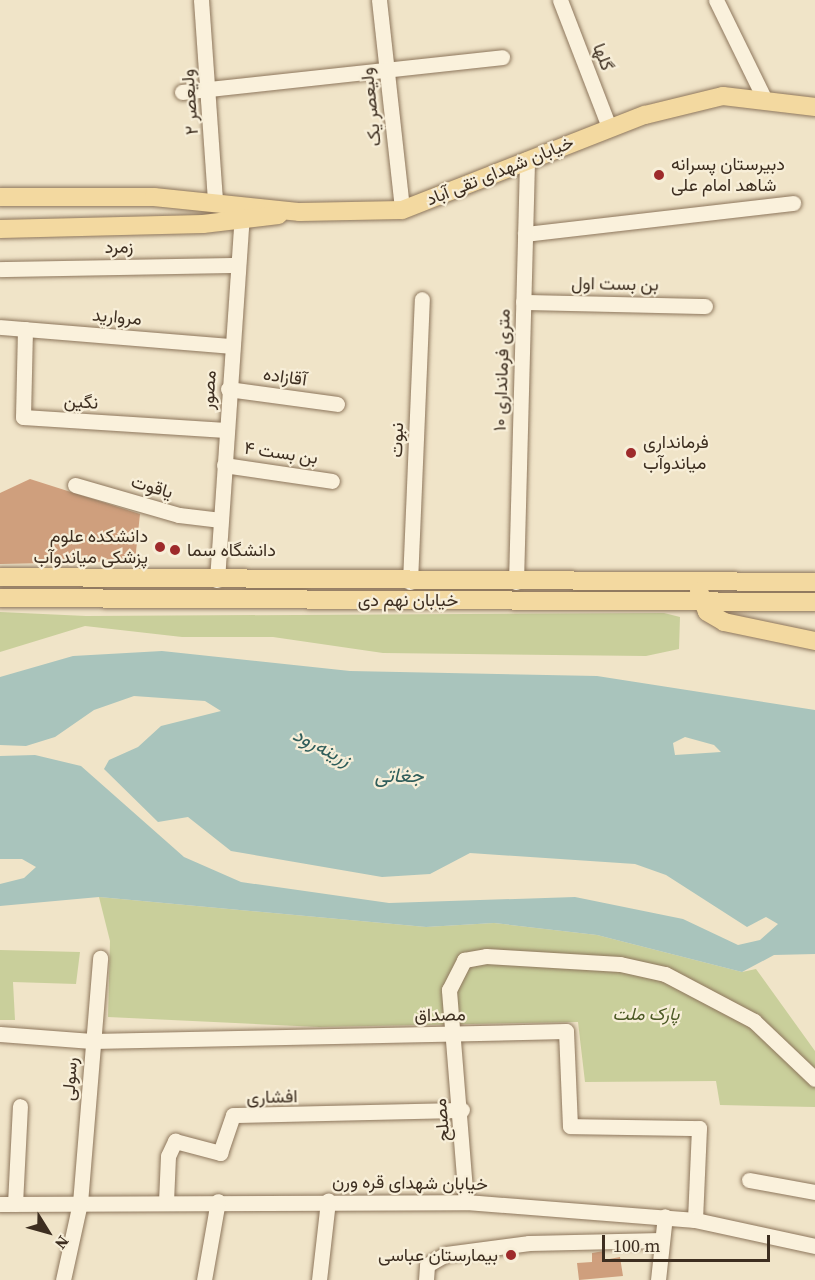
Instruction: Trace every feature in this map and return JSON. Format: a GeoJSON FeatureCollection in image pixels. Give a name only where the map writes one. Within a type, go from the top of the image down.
{"type":"FeatureCollection","features":[{"type":"Feature","properties":{"kind":"main road","name":"خیابان شهدای تقی آباد"},"geometry":{"type":"LineString","coordinates":[[0,197],[215,201],[242,211],[402,210],[461,191],[527,159],[609,128],[723,96],[764,98],[815,107]]}},
{"type":"Feature","properties":{"kind":"main road"},"geometry":{"type":"LineString","coordinates":[[0,229],[242,211]]}},
{"type":"Feature","properties":{"kind":"main road","name":"خیابان نهم دی"},"geometry":{"type":"LineString","coordinates":[[0,577],[516,582],[699,590],[815,602]]}},
{"type":"Feature","properties":{"kind":"main road"},"geometry":{"type":"LineString","coordinates":[[217,599],[218,580]]}},
{"type":"Feature","properties":{"kind":"main road","name":"خیابان نهم دی"},"geometry":{"type":"LineString","coordinates":[[0,598],[217,599],[699,590],[815,582]]}},
{"type":"Feature","properties":{"kind":"main road"},"geometry":{"type":"LineString","coordinates":[[699,590],[724,622],[815,641]]}},
{"type":"Feature","properties":{"kind":"street","name":"ولیعصر ۲"},"geometry":{"type":"LineString","coordinates":[[201,0],[215,201]]}},
{"type":"Feature","properties":{"kind":"street","name":"ولیعصر یک"},"geometry":{"type":"LineString","coordinates":[[380,0],[402,210]]}},
{"type":"Feature","properties":{"kind":"street","name":"گلها"},"geometry":{"type":"LineString","coordinates":[[560,0],[609,128]]}},
{"type":"Feature","properties":{"kind":"street"},"geometry":{"type":"LineString","coordinates":[[716,0],[764,98]]}},
{"type":"Feature","properties":{"kind":"street"},"geometry":{"type":"LineString","coordinates":[[183,92],[387,72],[502,57]]}},
{"type":"Feature","properties":{"kind":"street","name":"۱۰ متری فرمانداری"},"geometry":{"type":"LineString","coordinates":[[516,582],[527,159]]}},
{"type":"Feature","properties":{"kind":"street"},"geometry":{"type":"LineString","coordinates":[[525,234],[793,203]]}},
{"type":"Feature","properties":{"kind":"street","name":"مصور"},"geometry":{"type":"LineString","coordinates":[[218,580],[228,389],[242,211]]}},
{"type":"Feature","properties":{"kind":"street","name":"زمرد"},"geometry":{"type":"LineString","coordinates":[[0,269],[238,265]]}},
{"type":"Feature","properties":{"kind":"street","name":"نبوت"},"geometry":{"type":"LineString","coordinates":[[410,582],[422,299]]}},
{"type":"Feature","properties":{"kind":"street","name":"بن بست اول"},"geometry":{"type":"LineString","coordinates":[[523,302],[705,306]]}},
{"type":"Feature","properties":{"kind":"street","name":"مروارید"},"geometry":{"type":"LineString","coordinates":[[0,327],[231,346]]}},
{"type":"Feature","properties":{"kind":"street","name":"نگین"},"geometry":{"type":"LineString","coordinates":[[25,329],[23,417],[226,430]]}},
{"type":"Feature","properties":{"kind":"street","name":"آقازاده"},"geometry":{"type":"LineString","coordinates":[[228,389],[337,404]]}},
{"type":"Feature","properties":{"kind":"street","name":"بن بست ۴"},"geometry":{"type":"LineString","coordinates":[[224,465],[332,481]]}},
{"type":"Feature","properties":{"kind":"street","name":"یاقوت"},"geometry":{"type":"LineString","coordinates":[[75,485],[180,515],[221,520]]}},
{"type":"Feature","properties":{"kind":"street","name":"مصلح"},"geometry":{"type":"LineString","coordinates":[[466,1202],[462,1110],[450,1035],[450,990],[464,960],[486,956],[620,964],[704,991],[754,1021],[815,1079]]}},
{"type":"Feature","properties":{"kind":"street","name":"رسولی"},"geometry":{"type":"LineString","coordinates":[[63,1280],[80,1203],[100,958]]}},
{"type":"Feature","properties":{"kind":"street","name":"مصداق"},"geometry":{"type":"LineString","coordinates":[[0,1034],[92,1041],[566,1031],[570,1126],[699,1128],[695,1220]]}},
{"type":"Feature","properties":{"kind":"street"},"geometry":{"type":"LineString","coordinates":[[8,1204],[20,1106]]}},
{"type":"Feature","properties":{"kind":"street","name":"افشاری"},"geometry":{"type":"LineString","coordinates":[[166,1202],[168,1156],[175,1141],[220,1153],[233,1115],[462,1110]]}},
{"type":"Feature","properties":{"kind":"street"},"geometry":{"type":"LineString","coordinates":[[749,1180],[815,1192]]}},
{"type":"Feature","properties":{"kind":"street"},"geometry":{"type":"LineString","coordinates":[[318,1280],[328,1201]]}},
{"type":"Feature","properties":{"kind":"street"},"geometry":{"type":"LineString","coordinates":[[204,1280],[218,1202]]}},
{"type":"Feature","properties":{"kind":"street","name":"خیابان شهدای قره ورن"},"geometry":{"type":"LineString","coordinates":[[8,1204],[466,1202],[665,1216],[695,1220],[815,1246]]}},
{"type":"Feature","properties":{"kind":"street"},"geometry":{"type":"LineString","coordinates":[[658,1280],[665,1216]]}},
{"type":"Feature","properties":{"kind":"street"},"geometry":{"type":"LineString","coordinates":[[426,1280],[427,1265],[446,1254],[529,1243],[662,1240]]}},
{"type":"Feature","properties":{"kind":"green space"},"geometry":{"type":"Polygon","coordinates":[[[0,612],[86,616],[664,613],[680,617],[679,649],[646,656],[383,653],[273,637],[182,637],[85,626],[0,652],[0,612]]]}},
{"type":"Feature","properties":{"kind":"green space","name":"پارک ملت"},"geometry":{"type":"Polygon","coordinates":[[[99,897],[426,927],[494,923],[597,935],[742,972],[756,969],[815,1051],[815,1107],[720,1105],[716,1081],[585,1082],[578,1022],[319,1027],[108,1017],[110,941],[99,897]]]}},
{"type":"Feature","properties":{"kind":"green space"},"geometry":{"type":"Polygon","coordinates":[[[0,950],[80,952],[76,984],[13,982],[15,1020],[0,1020],[0,950]]]}},
{"type":"Feature","properties":{"kind":"water","name":"جغاتی"},"geometry":{"type":"Polygon","coordinates":[[[162,651],[350,671],[597,676],[815,710],[815,954],[774,955],[742,972],[597,935],[494,923],[426,927],[99,897],[0,906],[0,884],[24,878],[36,867],[22,859],[0,859],[0,756],[35,755],[81,766],[184,857],[241,882],[389,903],[575,897],[683,919],[738,945],[760,940],[778,924],[766,917],[747,927],[666,875],[635,864],[470,853],[430,874],[382,877],[231,851],[188,817],[158,822],[104,769],[109,760],[138,747],[161,726],[221,711],[205,701],[134,696],[94,710],[55,737],[26,746],[0,745],[0,677],[73,656],[162,651]],[[685,737],[673,743],[675,755],[721,752],[714,745],[685,737]]]}},
{"type":"Feature","properties":{"kind":"building"},"geometry":{"type":"Polygon","coordinates":[[[30,479],[140,514],[135,561],[0,564],[0,493],[30,479]]]}},
{"type":"Feature","properties":{"kind":"building"},"geometry":{"type":"Polygon","coordinates":[[[604,1251],[604,1260],[620,1257],[623,1276],[579,1280],[577,1263],[592,1262],[592,1253],[604,1251]]]}},
{"type":"Feature","properties":{"kind":"place","name":"دبیرستان پسرانه شاهد امام علی"},"geometry":{"type":"Point","coordinates":[659,175]}},
{"type":"Feature","properties":{"kind":"place","name":"فرمانداری میاندوآب"},"geometry":{"type":"Point","coordinates":[631,453]}},
{"type":"Feature","properties":{"kind":"place","name":"دانشکده علوم پزشکی میاندوآب"},"geometry":{"type":"Point","coordinates":[160,547]}},
{"type":"Feature","properties":{"kind":"place","name":"دانشگاه سما"},"geometry":{"type":"Point","coordinates":[175,550]}},
{"type":"Feature","properties":{"kind":"place","name":"بیمارستان عباسی"},"geometry":{"type":"Point","coordinates":[511,1255]}},
{"type":"Feature","properties":{"kind":"water label","name":"زرینه‌رود"},"geometry":{"type":"Point","coordinates":[322,747]}}]}
